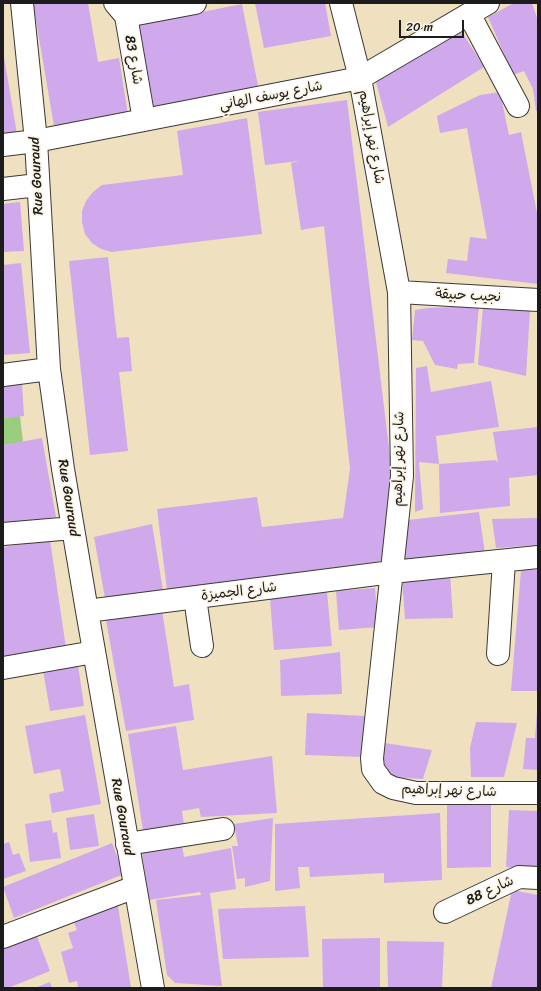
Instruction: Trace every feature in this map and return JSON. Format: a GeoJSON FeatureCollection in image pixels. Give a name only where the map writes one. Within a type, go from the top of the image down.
{"type":"FeatureCollection","features":[{"type":"Feature","properties":{"kind":"street","name":"Rue Gouraud"},"geometry":{"type":"LineString","coordinates":[[22,3],[36,141],[49,369],[63,469],[86,611],[153,988]]}},
{"type":"Feature","properties":{"kind":"street"},"geometry":{"type":"LineString","coordinates":[[120,10],[195,3]]}},
{"type":"Feature","properties":{"kind":"street","name":"شارع نهر إبراهيم"},"geometry":{"type":"LineString","coordinates":[[341,3],[360,78],[399,292],[402,476],[372,758],[373,768],[383,783],[393,788],[416,792],[538,793]]}},
{"type":"Feature","properties":{"kind":"street","name":"شارع يوسف الهاني"},"geometry":{"type":"LineString","coordinates":[[3,145],[36,141],[360,78],[488,3]]}},
{"type":"Feature","properties":{"kind":"street","name":"شارع 83"},"geometry":{"type":"LineString","coordinates":[[120,10],[144,120]]}},
{"type":"Feature","properties":{"kind":"street"},"geometry":{"type":"LineString","coordinates":[[469,14],[518,106]]}},
{"type":"Feature","properties":{"kind":"street"},"geometry":{"type":"LineString","coordinates":[[3,190],[38,185]]}},
{"type":"Feature","properties":{"kind":"street","name":"نجيب حبيقة"},"geometry":{"type":"LineString","coordinates":[[399,292],[538,300]]}},
{"type":"Feature","properties":{"kind":"street"},"geometry":{"type":"LineString","coordinates":[[3,375],[49,369]]}},
{"type":"Feature","properties":{"kind":"street"},"geometry":{"type":"LineString","coordinates":[[3,534],[73,528]]}},
{"type":"Feature","properties":{"kind":"street","name":"شارع الجميزة"},"geometry":{"type":"LineString","coordinates":[[86,611],[392,572],[538,558]]}},
{"type":"Feature","properties":{"kind":"street"},"geometry":{"type":"LineString","coordinates":[[498,654],[504,561]]}},
{"type":"Feature","properties":{"kind":"street"},"geometry":{"type":"LineString","coordinates":[[195,598],[202,646]]}},
{"type":"Feature","properties":{"kind":"street"},"geometry":{"type":"LineString","coordinates":[[3,668],[94,652]]}},
{"type":"Feature","properties":{"kind":"street"},"geometry":{"type":"LineString","coordinates":[[127,844],[222,829]]}},
{"type":"Feature","properties":{"kind":"street","name":"شارع 88"},"geometry":{"type":"LineString","coordinates":[[445,912],[520,877],[538,878]]}},
{"type":"Feature","properties":{"kind":"street"},"geometry":{"type":"LineString","coordinates":[[3,937],[135,887]]}},
{"type":"Feature","properties":{"kind":"green space"},"geometry":{"type":"Polygon","coordinates":[[[20,416],[23,442],[3,445],[3,418],[20,416]]]}},
{"type":"Feature","properties":{"kind":"building"},"geometry":{"type":"Polygon","coordinates":[[[33,3],[88,3],[98,62],[119,58],[128,115],[54,126],[33,3]]]}},
{"type":"Feature","properties":{"kind":"building"},"geometry":{"type":"Polygon","coordinates":[[[255,3],[325,3],[331,36],[264,48],[255,3]]]}},
{"type":"Feature","properties":{"kind":"building"},"geometry":{"type":"Polygon","coordinates":[[[514,3],[532,3],[538,21],[538,111],[536,111],[533,89],[524,71],[513,75],[488,17],[514,3]]]}},
{"type":"Feature","properties":{"kind":"building"},"geometry":{"type":"Polygon","coordinates":[[[242,4],[258,86],[153,107],[137,25],[242,4]]]}},
{"type":"Feature","properties":{"kind":"building"},"geometry":{"type":"Polygon","coordinates":[[[460,29],[484,67],[388,127],[376,82],[460,29]]]}},
{"type":"Feature","properties":{"kind":"building"},"geometry":{"type":"Polygon","coordinates":[[[3,51],[17,134],[3,136],[3,51]]]}},
{"type":"Feature","properties":{"kind":"building"},"geometry":{"type":"Polygon","coordinates":[[[500,92],[509,135],[521,132],[538,218],[538,284],[446,273],[448,259],[467,261],[470,237],[487,239],[467,128],[440,133],[437,116],[480,95],[500,92]]]}},
{"type":"Feature","properties":{"kind":"building"},"geometry":{"type":"Polygon","coordinates":[[[347,100],[392,473],[382,561],[167,590],[157,509],[257,497],[263,534],[262,527],[343,518],[350,469],[324,226],[301,230],[291,163],[299,161],[265,165],[258,112],[347,100]]]}},
{"type":"Feature","properties":{"kind":"building"},"geometry":{"type":"Polygon","coordinates":[[[247,118],[262,234],[112,252],[101,249],[92,243],[85,234],[82,222],[82,211],[86,201],[93,192],[102,185],[183,175],[177,131],[247,118]]]}},
{"type":"Feature","properties":{"kind":"building"},"geometry":{"type":"Polygon","coordinates":[[[20,202],[24,251],[3,252],[3,204],[20,202]]]}},
{"type":"Feature","properties":{"kind":"building"},"geometry":{"type":"Polygon","coordinates":[[[108,257],[117,338],[129,337],[132,371],[119,372],[128,451],[90,455],[69,261],[108,257]]]}},
{"type":"Feature","properties":{"kind":"building"},"geometry":{"type":"Polygon","coordinates":[[[21,263],[30,353],[3,355],[3,265],[21,263]]]}},
{"type":"Feature","properties":{"kind":"building"},"geometry":{"type":"Polygon","coordinates":[[[479,306],[474,363],[458,364],[457,369],[435,365],[423,341],[412,340],[415,310],[479,306]]]}},
{"type":"Feature","properties":{"kind":"building"},"geometry":{"type":"Polygon","coordinates":[[[483,307],[530,310],[526,376],[478,365],[483,307]]]}},
{"type":"Feature","properties":{"kind":"building"},"geometry":{"type":"Polygon","coordinates":[[[427,366],[431,392],[491,381],[499,427],[436,436],[439,464],[419,462],[423,509],[415,512],[416,368],[427,366]]]}},
{"type":"Feature","properties":{"kind":"building"},"geometry":{"type":"Polygon","coordinates":[[[22,383],[24,416],[3,418],[3,385],[22,383]]]}},
{"type":"Feature","properties":{"kind":"building"},"geometry":{"type":"Polygon","coordinates":[[[538,427],[538,475],[509,478],[510,506],[440,513],[439,464],[496,460],[498,463],[493,432],[538,427]]]}},
{"type":"Feature","properties":{"kind":"building"},"geometry":{"type":"Polygon","coordinates":[[[42,438],[56,517],[3,526],[3,445],[42,438]]]}},
{"type":"Feature","properties":{"kind":"building"},"geometry":{"type":"Polygon","coordinates":[[[479,512],[485,554],[404,560],[408,520],[479,512]]]}},
{"type":"Feature","properties":{"kind":"building"},"geometry":{"type":"Polygon","coordinates":[[[538,518],[538,545],[496,548],[492,519],[538,518]]]}},
{"type":"Feature","properties":{"kind":"building"},"geometry":{"type":"Polygon","coordinates":[[[152,524],[163,590],[105,598],[94,537],[152,524]]]}},
{"type":"Feature","properties":{"kind":"building"},"geometry":{"type":"Polygon","coordinates":[[[50,540],[66,648],[3,658],[3,547],[50,540]]]}},
{"type":"Feature","properties":{"kind":"building"},"geometry":{"type":"Polygon","coordinates":[[[521,570],[538,570],[538,691],[511,691],[521,570]]]}},
{"type":"Feature","properties":{"kind":"building"},"geometry":{"type":"Polygon","coordinates":[[[450,573],[453,618],[405,619],[402,578],[450,573]]]}},
{"type":"Feature","properties":{"kind":"building"},"geometry":{"type":"Polygon","coordinates":[[[375,588],[378,627],[339,630],[336,591],[375,588]]]}},
{"type":"Feature","properties":{"kind":"building"},"geometry":{"type":"Polygon","coordinates":[[[327,592],[332,646],[274,650],[270,598],[327,592]]]}},
{"type":"Feature","properties":{"kind":"building"},"geometry":{"type":"Polygon","coordinates":[[[162,610],[174,687],[189,684],[194,720],[126,731],[106,620],[162,610]]]}},
{"type":"Feature","properties":{"kind":"building"},"geometry":{"type":"Polygon","coordinates":[[[340,652],[342,694],[281,696],[280,660],[340,652]]]}},
{"type":"Feature","properties":{"kind":"building"},"geometry":{"type":"Polygon","coordinates":[[[78,665],[84,706],[50,711],[43,670],[78,665]]]}},
{"type":"Feature","properties":{"kind":"building"},"geometry":{"type":"Polygon","coordinates":[[[537,711],[538,770],[523,769],[526,738],[535,738],[537,711]]]}},
{"type":"Feature","properties":{"kind":"building"},"geometry":{"type":"Polygon","coordinates":[[[307,713],[365,716],[363,757],[305,755],[307,713]]]}},
{"type":"Feature","properties":{"kind":"building"},"geometry":{"type":"Polygon","coordinates":[[[85,715],[101,804],[52,813],[49,794],[64,791],[60,769],[34,774],[25,726],[85,715]]]}},
{"type":"Feature","properties":{"kind":"building"},"geometry":{"type":"Polygon","coordinates":[[[476,722],[517,723],[504,777],[471,777],[470,748],[476,722]]]}},
{"type":"Feature","properties":{"kind":"building"},"geometry":{"type":"Polygon","coordinates":[[[176,726],[183,770],[272,756],[277,813],[201,817],[199,808],[182,811],[185,831],[144,837],[128,734],[176,726]]]}},
{"type":"Feature","properties":{"kind":"building"},"geometry":{"type":"Polygon","coordinates":[[[384,743],[432,750],[423,779],[389,777],[381,760],[384,743]]]}},
{"type":"Feature","properties":{"kind":"building"},"geometry":{"type":"Polygon","coordinates":[[[491,801],[491,867],[447,868],[447,802],[491,801]]]}},
{"type":"Feature","properties":{"kind":"building"},"geometry":{"type":"Polygon","coordinates":[[[509,810],[538,811],[538,869],[506,867],[509,810]]]}},
{"type":"Feature","properties":{"kind":"building"},"geometry":{"type":"Polygon","coordinates":[[[440,813],[442,880],[384,883],[384,873],[310,877],[309,867],[298,867],[300,888],[275,891],[275,824],[440,813]]]}},
{"type":"Feature","properties":{"kind":"building"},"geometry":{"type":"Polygon","coordinates":[[[94,814],[99,846],[70,850],[66,818],[94,814]]]}},
{"type":"Feature","properties":{"kind":"building"},"geometry":{"type":"Polygon","coordinates":[[[273,818],[270,881],[245,887],[245,878],[237,879],[232,846],[238,846],[234,824],[273,818]]]}},
{"type":"Feature","properties":{"kind":"building"},"geometry":{"type":"Polygon","coordinates":[[[51,820],[53,833],[57,832],[61,858],[30,862],[25,824],[51,820]]]}},
{"type":"Feature","properties":{"kind":"building"},"geometry":{"type":"Polygon","coordinates":[[[181,839],[184,857],[231,848],[236,889],[210,893],[222,986],[175,983],[167,975],[156,900],[201,895],[200,892],[149,900],[141,846],[181,839]]]}},
{"type":"Feature","properties":{"kind":"building"},"geometry":{"type":"Polygon","coordinates":[[[9,842],[13,855],[19,853],[26,871],[3,879],[3,844],[9,842]]]}},
{"type":"Feature","properties":{"kind":"building"},"geometry":{"type":"Polygon","coordinates":[[[112,843],[124,874],[14,918],[3,887],[112,843]]]}},
{"type":"Feature","properties":{"kind":"building"},"geometry":{"type":"Polygon","coordinates":[[[512,890],[538,895],[538,988],[491,988],[512,890]]]}},
{"type":"Feature","properties":{"kind":"building"},"geometry":{"type":"Polygon","coordinates":[[[117,900],[131,988],[78,988],[77,981],[69,983],[61,952],[73,948],[68,933],[77,930],[71,915],[117,900]]]}},
{"type":"Feature","properties":{"kind":"building"},"geometry":{"type":"Polygon","coordinates":[[[305,906],[309,957],[223,959],[218,909],[305,906]]]}},
{"type":"Feature","properties":{"kind":"building"},"geometry":{"type":"Polygon","coordinates":[[[35,931],[50,971],[8,988],[3,988],[3,944],[35,931]]]}},
{"type":"Feature","properties":{"kind":"building"},"geometry":{"type":"Polygon","coordinates":[[[380,938],[380,988],[323,988],[322,939],[380,938]]]}},
{"type":"Feature","properties":{"kind":"building"},"geometry":{"type":"Polygon","coordinates":[[[387,941],[444,942],[442,988],[388,988],[387,941]]]}},
{"type":"Feature","properties":{"kind":"building"},"geometry":{"type":"Polygon","coordinates":[[[50,982],[52,988],[35,988],[50,982]]]}}]}
